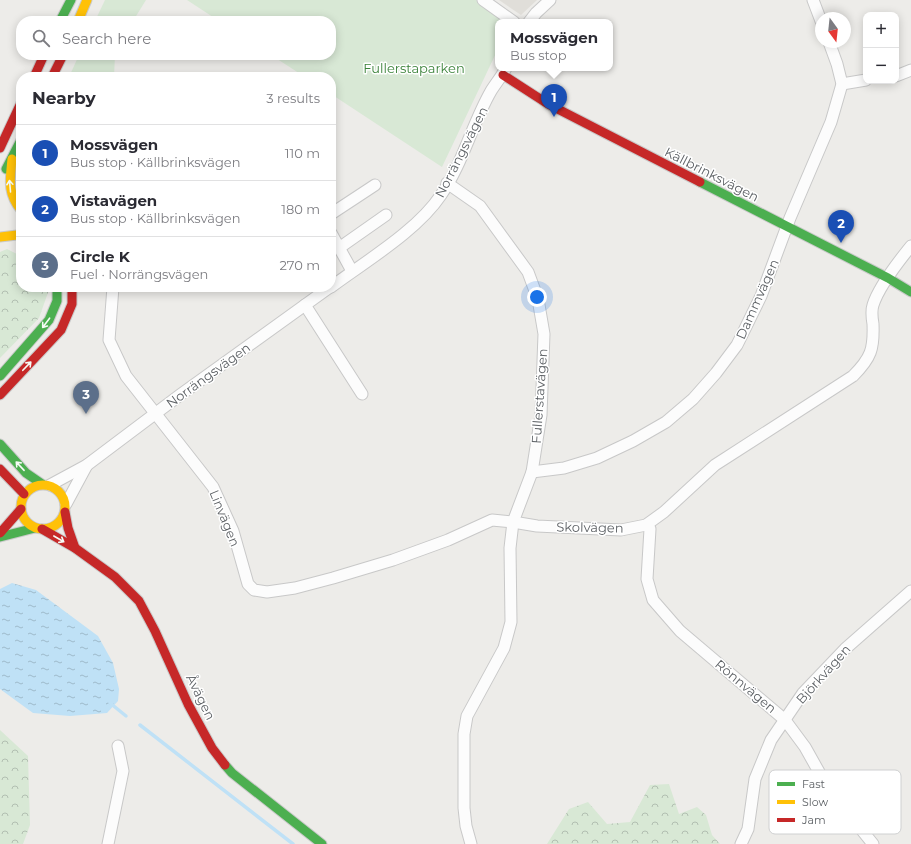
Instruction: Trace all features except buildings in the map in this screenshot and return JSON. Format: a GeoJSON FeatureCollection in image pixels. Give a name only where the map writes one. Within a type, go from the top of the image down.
{"type":"FeatureCollection","features":[{"type":"Feature","properties":{"kind":"street"},"geometry":{"type":"LineString","coordinates":[[62,16],[70,0]]}},
{"type":"Feature","properties":{"kind":"street"},"geometry":{"type":"LineString","coordinates":[[80,16],[87,0]]}},
{"type":"Feature","properties":{"kind":"street"},"geometry":{"type":"LineString","coordinates":[[483,0],[510,19]]}},
{"type":"Feature","properties":{"kind":"street"},"geometry":{"type":"LineString","coordinates":[[531,19],[550,0]]}},
{"type":"Feature","properties":{"kind":"street"},"geometry":{"type":"LineString","coordinates":[[813,0],[817,12]]}},
{"type":"Feature","properties":{"kind":"street"},"geometry":{"type":"LineString","coordinates":[[831,48],[842,84],[863,80]]}},
{"type":"Feature","properties":{"kind":"street"},"geometry":{"type":"LineString","coordinates":[[36,72],[42,60]]}},
{"type":"Feature","properties":{"kind":"street"},"geometry":{"type":"LineString","coordinates":[[54,72],[60,60]]}},
{"type":"Feature","properties":{"kind":"street"},"geometry":{"type":"LineString","coordinates":[[899,75],[911,70]]}},
{"type":"Feature","properties":{"kind":"street","name":"Norrängsvägen"},"geometry":{"type":"LineString","coordinates":[[336,283],[402,236],[426,214],[441,196],[491,90],[504,72]]}},
{"type":"Feature","properties":{"kind":"street","name":"Källbrinksvägen"},"geometry":{"type":"LineString","coordinates":[[504,72],[548,104],[888,278],[911,292]]}},
{"type":"Feature","properties":{"kind":"street","name":"Dammvägen"},"geometry":{"type":"LineString","coordinates":[[532,472],[564,468],[597,458],[633,441],[666,422],[693,399],[716,373],[737,345],[761,296],[787,227],[831,122],[842,84]]}},
{"type":"Feature","properties":{"kind":"street"},"geometry":{"type":"LineString","coordinates":[[0,148],[16,114]]}},
{"type":"Feature","properties":{"kind":"street"},"geometry":{"type":"LineString","coordinates":[[0,179],[16,151]]}},
{"type":"Feature","properties":{"kind":"street"},"geometry":{"type":"LineString","coordinates":[[12,159],[9,188],[16,205]]}},
{"type":"Feature","properties":{"kind":"street","name":"Fullerstavägen"},"geometry":{"type":"LineString","coordinates":[[448,183],[480,206],[528,272],[538,299],[544,334],[541,414],[532,472],[513,522],[510,548],[511,622],[504,648],[467,716],[464,734],[464,808],[466,826],[471,844]]}},
{"type":"Feature","properties":{"kind":"street"},"geometry":{"type":"LineString","coordinates":[[336,211],[375,185]]}},
{"type":"Feature","properties":{"kind":"street"},"geometry":{"type":"LineString","coordinates":[[339,248],[386,215]]}},
{"type":"Feature","properties":{"kind":"street"},"geometry":{"type":"LineString","coordinates":[[0,237],[16,235]]}},
{"type":"Feature","properties":{"kind":"street"},"geometry":{"type":"LineString","coordinates":[[336,242],[352,271]]}},
{"type":"Feature","properties":{"kind":"street","name":"Skolvägen"},"geometry":{"type":"LineString","coordinates":[[254,590],[267,592],[295,588],[334,578],[393,560],[448,540],[492,520],[537,526],[621,530],[646,525],[664,512],[715,465],[853,376],[862,367],[869,356],[873,342],[872,308],[877,294],[896,265],[911,246]]}},
{"type":"Feature","properties":{"kind":"street"},"geometry":{"type":"LineString","coordinates":[[0,376],[49,320],[57,301],[57,292]]}},
{"type":"Feature","properties":{"kind":"street"},"geometry":{"type":"LineString","coordinates":[[0,395],[60,330],[72,304],[72,292]]}},
{"type":"Feature","properties":{"kind":"street","name":"Linvägen"},"geometry":{"type":"LineString","coordinates":[[113,292],[108,340],[126,376],[213,487],[233,531],[248,584],[254,590]]}},
{"type":"Feature","properties":{"kind":"street","name":"Norrängsvägen"},"geometry":{"type":"LineString","coordinates":[[46,485],[87,464],[324,292]]}},
{"type":"Feature","properties":{"kind":"street"},"geometry":{"type":"LineString","coordinates":[[305,305],[362,394]]}},
{"type":"Feature","properties":{"kind":"street"},"geometry":{"type":"LineString","coordinates":[[0,444],[26,472],[46,485],[57,488],[62,494],[66,508],[68,528],[75,548]]}},
{"type":"Feature","properties":{"kind":"street","name":"Norrängsvägen"},"geometry":{"type":"LineString","coordinates":[[66,508],[87,464]]}},
{"type":"Feature","properties":{"kind":"street"},"geometry":{"type":"LineString","coordinates":[[0,469],[24,494]]}},
{"type":"Feature","properties":{"kind":"street"},"geometry":{"type":"LineString","coordinates":[[39,528],[28,523],[23,517],[21,502],[24,494],[35,486],[46,485]]}},
{"type":"Feature","properties":{"kind":"street"},"geometry":{"type":"LineString","coordinates":[[0,537],[39,528],[50,528],[57,525],[62,519],[66,508]]}},
{"type":"Feature","properties":{"kind":"street"},"geometry":{"type":"LineString","coordinates":[[0,533],[21,509]]}},
{"type":"Feature","properties":{"kind":"street","name":"Rönnvägen"},"geometry":{"type":"LineString","coordinates":[[646,525],[650,529],[647,579],[652,600],[680,630],[785,720],[805,747],[818,770]]}},
{"type":"Feature","properties":{"kind":"street","name":"Åvägen"},"geometry":{"type":"LineString","coordinates":[[39,528],[75,548],[115,577],[139,601],[155,631],[188,704],[212,748],[232,773],[322,844]]}},
{"type":"Feature","properties":{"kind":"street","name":"Björkvägen"},"geometry":{"type":"LineString","coordinates":[[741,844],[748,829],[755,779],[771,740],[803,693],[845,649],[910,594]]}},
{"type":"Feature","properties":{"kind":"street"},"geometry":{"type":"LineString","coordinates":[[108,844],[123,771],[118,746]]}},
{"type":"Feature","properties":{"kind":"street","name":"Rönnvägen"},"geometry":{"type":"LineString","coordinates":[[865,834],[873,844]]}},
{"type":"Feature","properties":{"kind":"shaded area"},"geometry":{"type":"Polygon","coordinates":[[[499,0],[537,0],[521,15],[499,0]]]}},
{"type":"Feature","properties":{"kind":"green space"},"geometry":{"type":"Polygon","coordinates":[[[105,0],[146,0],[136,16],[97,16],[105,0]]]}},
{"type":"Feature","properties":{"kind":"green space","name":"Fullerstaparken"},"geometry":{"type":"Polygon","coordinates":[[[187,0],[476,0],[504,19],[495,19],[495,55],[442,167],[336,97],[336,72],[297,72],[279,60],[336,60],[336,16],[211,16],[187,0]]]}},
{"type":"Feature","properties":{"kind":"green space"},"geometry":{"type":"Polygon","coordinates":[[[77,60],[115,60],[114,72],[71,72],[77,60]]]}},
{"type":"Feature","properties":{"kind":"green space"},"geometry":{"type":"Polygon","coordinates":[[[7,249],[16,254],[16,292],[48,292],[39,318],[0,358],[0,252],[7,249]]]}},
{"type":"Feature","properties":{"kind":"green space"},"geometry":{"type":"Polygon","coordinates":[[[0,730],[28,756],[30,825],[23,844],[0,844],[0,730]]]}},
{"type":"Feature","properties":{"kind":"green space"},"geometry":{"type":"Polygon","coordinates":[[[669,784],[679,814],[697,807],[706,815],[712,835],[720,844],[547,844],[569,809],[588,802],[607,824],[630,822],[650,785],[669,784]]]}},
{"type":"Feature","properties":{"kind":"water"},"geometry":{"type":"Polygon","coordinates":[[[12,583],[36,590],[98,636],[113,663],[119,689],[118,701],[107,713],[70,716],[33,713],[0,689],[0,589],[12,583]]]}},
{"type":"Feature","properties":{"kind":"waterway"},"geometry":{"type":"LineString","coordinates":[[110,703],[126,716]]}},
{"type":"Feature","properties":{"kind":"waterway"},"geometry":{"type":"LineString","coordinates":[[140,725],[293,844]]}},
{"type":"Feature","properties":{"kind":"traffic: fast"},"geometry":{"type":"LineString","coordinates":[[63,16],[71,0]]}},
{"type":"Feature","properties":{"kind":"traffic: fast"},"geometry":{"type":"LineString","coordinates":[[6,169],[16,150]]}},
{"type":"Feature","properties":{"kind":"traffic: fast"},"geometry":{"type":"LineString","coordinates":[[700,182],[888,278],[911,292]]}},
{"type":"Feature","properties":{"kind":"traffic: fast"},"geometry":{"type":"LineString","coordinates":[[0,376],[49,320],[57,301],[57,292]]}},
{"type":"Feature","properties":{"kind":"traffic: fast"},"geometry":{"type":"LineString","coordinates":[[0,444],[26,473],[42,484]]}},
{"type":"Feature","properties":{"kind":"traffic: fast"},"geometry":{"type":"LineString","coordinates":[[0,537],[35,528]]}},
{"type":"Feature","properties":{"kind":"traffic: fast"},"geometry":{"type":"LineString","coordinates":[[225,765],[232,773],[322,844]]}},
{"type":"Feature","properties":{"kind":"traffic: slow"},"geometry":{"type":"LineString","coordinates":[[80,16],[87,0]]}},
{"type":"Feature","properties":{"kind":"traffic: slow"},"geometry":{"type":"LineString","coordinates":[[12,159],[10,186],[13,198],[16,202]]}},
{"type":"Feature","properties":{"kind":"traffic: slow"},"geometry":{"type":"LineString","coordinates":[[0,237],[16,235]]}},
{"type":"Feature","properties":{"kind":"traffic: slow"},"geometry":{"type":"LineString","coordinates":[[39,485],[47,485],[52,486],[59,491],[64,498],[65,507],[64,516],[59,523],[52,528],[39,529],[31,526],[24,519],[21,511],[21,503],[24,495],[31,488],[39,485]]}},
{"type":"Feature","properties":{"kind":"traffic: jam"},"geometry":{"type":"LineString","coordinates":[[36,72],[42,60]]}},
{"type":"Feature","properties":{"kind":"traffic: jam"},"geometry":{"type":"LineString","coordinates":[[54,72],[60,60]]}},
{"type":"Feature","properties":{"kind":"traffic: jam"},"geometry":{"type":"LineString","coordinates":[[503,75],[548,104],[700,182]]}},
{"type":"Feature","properties":{"kind":"traffic: jam"},"geometry":{"type":"LineString","coordinates":[[0,148],[16,114]]}},
{"type":"Feature","properties":{"kind":"traffic: jam"},"geometry":{"type":"LineString","coordinates":[[0,395],[61,330],[72,304],[72,292]]}},
{"type":"Feature","properties":{"kind":"traffic: jam"},"geometry":{"type":"LineString","coordinates":[[0,469],[24,494]]}},
{"type":"Feature","properties":{"kind":"traffic: jam"},"geometry":{"type":"LineString","coordinates":[[0,533],[21,509]]}},
{"type":"Feature","properties":{"kind":"traffic: jam"},"geometry":{"type":"LineString","coordinates":[[65,512],[68,528],[75,548]]}},
{"type":"Feature","properties":{"kind":"traffic: jam"},"geometry":{"type":"LineString","coordinates":[[42,529],[75,548],[115,577],[139,601],[155,631],[188,704],[212,748],[225,765]]}},
{"type":"Feature","properties":{"kind":"place","name":"Mossvägen"},"geometry":{"type":"Point","coordinates":[554,117]}},
{"type":"Feature","properties":{"kind":"place","name":"Vistavägen"},"geometry":{"type":"Point","coordinates":[841,243]}},
{"type":"Feature","properties":{"kind":"place","name":"Circle K"},"geometry":{"type":"Point","coordinates":[86,414]}}]}
